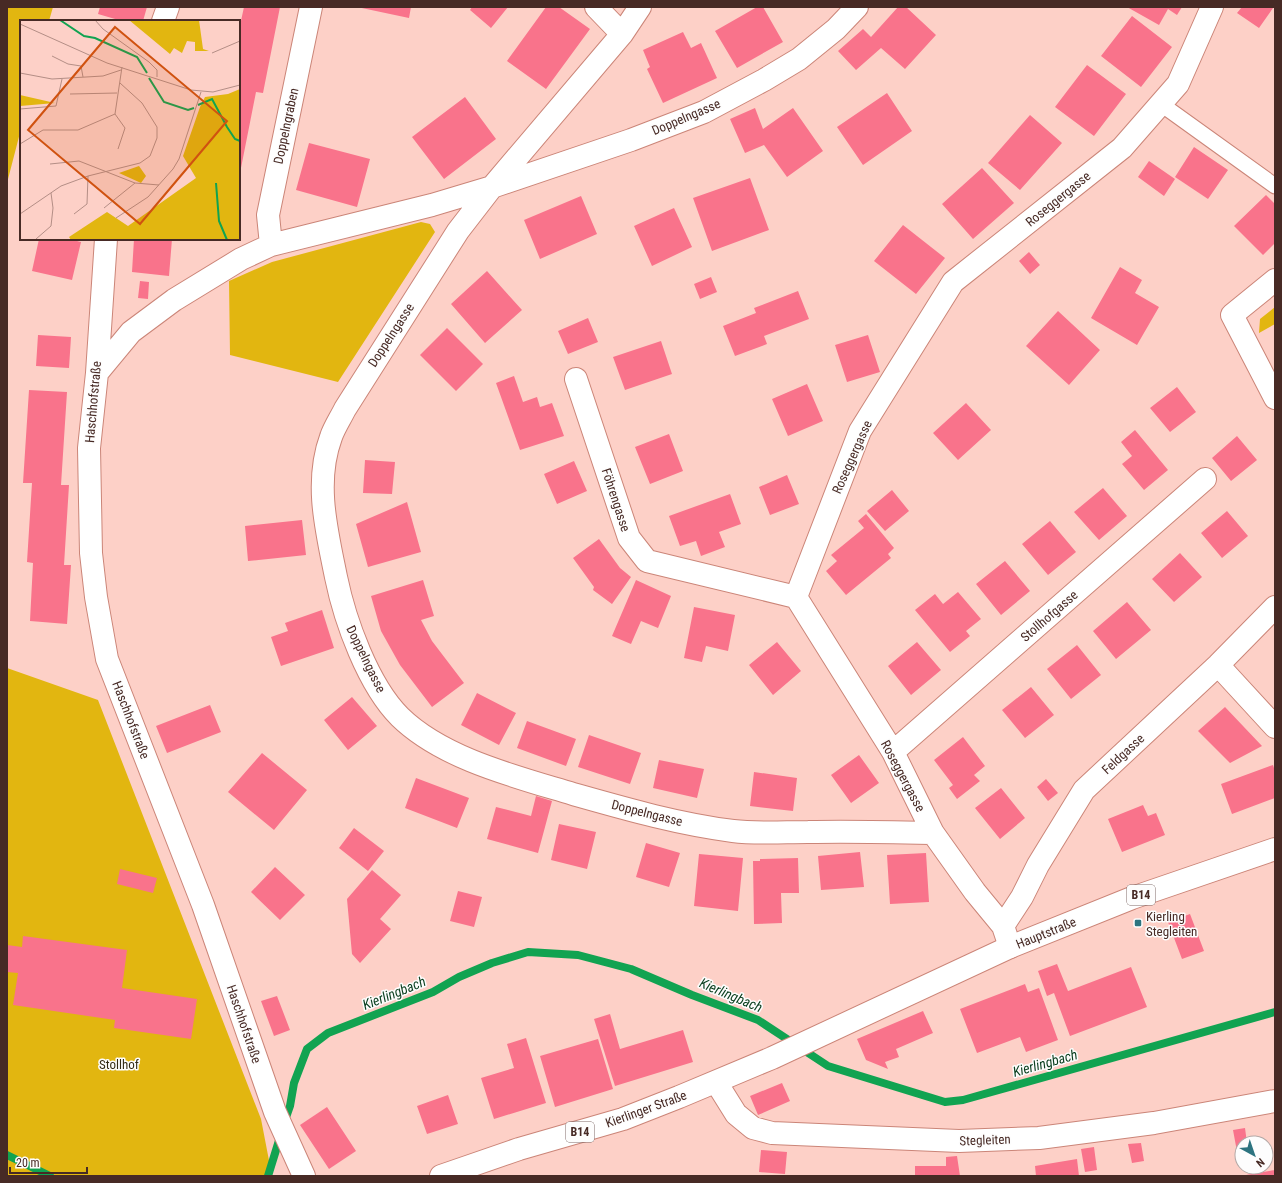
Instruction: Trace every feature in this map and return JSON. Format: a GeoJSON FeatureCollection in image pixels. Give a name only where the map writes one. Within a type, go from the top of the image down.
{"type":"FeatureCollection","features":[{"type":"Feature","properties":{"kind":"street"},"geometry":{"type":"LineString","coordinates":[[163,20],[168,7]]}},
{"type":"Feature","properties":{"kind":"street","name":"Doppelngraben"},"geometry":{"type":"LineString","coordinates":[[271,245],[268,214],[311,7]]}},
{"type":"Feature","properties":{"kind":"street"},"geometry":{"type":"LineString","coordinates":[[596,7],[622,34]]}},
{"type":"Feature","properties":{"kind":"street","name":"Doppelngasse"},"geometry":{"type":"LineString","coordinates":[[640,7],[622,34],[492,187],[458,231],[345,410],[331,438],[324,468],[323,509],[341,602],[356,643],[387,702],[400,717],[413,728],[470,761],[501,773],[672,821],[735,831],[933,833]]}},
{"type":"Feature","properties":{"kind":"street","name":"Doppelngasse"},"geometry":{"type":"LineString","coordinates":[[492,187],[631,140],[704,112],[799,59],[836,29],[857,7]]}},
{"type":"Feature","properties":{"kind":"street","name":"Roseggergasse"},"geometry":{"type":"LineString","coordinates":[[1010,947],[1003,926],[975,892],[933,833],[893,752],[796,597],[860,432],[954,282],[1122,148],[1178,84],[1212,7]]}},
{"type":"Feature","properties":{"kind":"street"},"geometry":{"type":"LineString","coordinates":[[97,373],[131,332],[174,300],[241,259],[271,245],[432,205],[492,187]]}},
{"type":"Feature","properties":{"kind":"street","name":"Haschhofstraße"},"geometry":{"type":"LineString","coordinates":[[106,240],[97,373],[89,448],[91,553],[96,597],[107,659],[203,905],[275,1112],[292,1153],[304,1176]]}},
{"type":"Feature","properties":{"kind":"street"},"geometry":{"type":"LineString","coordinates":[[1275,280],[1232,315],[1275,398]]}},
{"type":"Feature","properties":{"kind":"street","name":"Föhrengasse"},"geometry":{"type":"LineString","coordinates":[[576,379],[629,538],[647,561],[796,597]]}},
{"type":"Feature","properties":{"kind":"street","name":"Stollhofgasse"},"geometry":{"type":"LineString","coordinates":[[893,752],[1205,479]]}},
{"type":"Feature","properties":{"kind":"street","name":"Feldgasse"},"geometry":{"type":"LineString","coordinates":[[1003,926],[1022,898],[1038,865],[1084,790],[1218,665],[1275,607]]}},
{"type":"Feature","properties":{"kind":"street"},"geometry":{"type":"LineString","coordinates":[[1218,665],[1275,727]]}},
{"type":"Feature","properties":{"kind":"street","name":"Hauptstraße"},"geometry":{"type":"LineString","coordinates":[[823,1034],[1010,947],[1132,898],[1275,849]]}},
{"type":"Feature","properties":{"kind":"street","name":"Kierlinger Straße"},"geometry":{"type":"LineString","coordinates":[[441,1176],[519,1149],[623,1119],[716,1082],[823,1034]]}},
{"type":"Feature","properties":{"kind":"street","name":"Stegleiten"},"geometry":{"type":"LineString","coordinates":[[716,1082],[736,1114],[753,1128],[772,1132],[936,1140],[1039,1138],[1154,1123],[1275,1101]]}},
{"type":"Feature","properties":{"kind":"lane"},"geometry":{"type":"LineString","coordinates":[[1161,104],[1275,186]]}},
{"type":"Feature","properties":{"kind":"green space"},"geometry":{"type":"Polygon","coordinates":[[[7,7],[53,7],[49,20],[20,20],[20,133],[7,183],[7,7]]]}},
{"type":"Feature","properties":{"kind":"green space"},"geometry":{"type":"Polygon","coordinates":[[[421,222],[430,224],[435,232],[338,382],[230,355],[229,281],[272,262],[421,222]]]}},
{"type":"Feature","properties":{"kind":"green space"},"geometry":{"type":"Polygon","coordinates":[[[1275,307],[1275,324],[1259,333],[1260,319],[1275,307]]]}},
{"type":"Feature","properties":{"kind":"green space","name":"Stollhof"},"geometry":{"type":"Polygon","coordinates":[[[7,668],[98,700],[261,1119],[272,1176],[7,1176],[7,668]]]}},
{"type":"Feature","properties":{"kind":"building"},"geometry":{"type":"Polygon","coordinates":[[[100,7],[147,7],[143,20],[119,20],[98,14],[100,7]]]}},
{"type":"Feature","properties":{"kind":"building"},"geometry":{"type":"Polygon","coordinates":[[[244,7],[280,7],[263,93],[256,92],[240,173],[240,25],[244,7]]]}},
{"type":"Feature","properties":{"kind":"building"},"geometry":{"type":"Polygon","coordinates":[[[357,7],[411,7],[409,18],[357,7]]]}},
{"type":"Feature","properties":{"kind":"building"},"geometry":{"type":"Polygon","coordinates":[[[472,7],[508,7],[491,28],[470,10],[472,7]]]}},
{"type":"Feature","properties":{"kind":"building"},"geometry":{"type":"Polygon","coordinates":[[[546,7],[559,7],[590,29],[546,89],[507,61],[546,7]]]}},
{"type":"Feature","properties":{"kind":"building"},"geometry":{"type":"Polygon","coordinates":[[[757,7],[763,7],[783,42],[737,68],[715,31],[757,7]]]}},
{"type":"Feature","properties":{"kind":"building"},"geometry":{"type":"Polygon","coordinates":[[[898,7],[906,7],[936,35],[905,69],[881,48],[856,70],[838,51],[863,29],[871,37],[898,7]]]}},
{"type":"Feature","properties":{"kind":"building"},"geometry":{"type":"Polygon","coordinates":[[[1127,7],[1182,7],[1177,15],[1168,9],[1159,25],[1127,7]]]}},
{"type":"Feature","properties":{"kind":"building"},"geometry":{"type":"Polygon","coordinates":[[[1242,7],[1273,8],[1259,28],[1237,13],[1242,7]]]}},
{"type":"Feature","properties":{"kind":"building"},"geometry":{"type":"Polygon","coordinates":[[[1132,16],[1172,47],[1141,87],[1101,56],[1132,16]]]}},
{"type":"Feature","properties":{"kind":"building"},"geometry":{"type":"Polygon","coordinates":[[[683,32],[691,48],[701,43],[717,78],[663,103],[647,69],[650,67],[643,50],[683,32]]]}},
{"type":"Feature","properties":{"kind":"building"},"geometry":{"type":"Polygon","coordinates":[[[1087,65],[1126,94],[1094,136],[1055,107],[1087,65]]]}},
{"type":"Feature","properties":{"kind":"building"},"geometry":{"type":"Polygon","coordinates":[[[887,93],[912,131],[863,165],[837,127],[887,93]]]}},
{"type":"Feature","properties":{"kind":"building"},"geometry":{"type":"Polygon","coordinates":[[[465,97],[496,139],[444,179],[412,137],[465,97]]]}},
{"type":"Feature","properties":{"kind":"building"},"geometry":{"type":"Polygon","coordinates":[[[755,108],[763,129],[793,108],[823,151],[787,177],[764,145],[745,153],[730,119],[755,108]]]}},
{"type":"Feature","properties":{"kind":"building"},"geometry":{"type":"Polygon","coordinates":[[[1030,115],[1062,143],[1020,190],[988,163],[1030,115]]]}},
{"type":"Feature","properties":{"kind":"building"},"geometry":{"type":"Polygon","coordinates":[[[309,143],[370,159],[357,207],[296,190],[309,143]]]}},
{"type":"Feature","properties":{"kind":"building"},"geometry":{"type":"Polygon","coordinates":[[[1194,147],[1228,170],[1208,199],[1175,177],[1194,147]]]}},
{"type":"Feature","properties":{"kind":"building"},"geometry":{"type":"Polygon","coordinates":[[[1149,161],[1175,179],[1164,196],[1138,177],[1149,161]]]}},
{"type":"Feature","properties":{"kind":"building"},"geometry":{"type":"Polygon","coordinates":[[[982,168],[1014,203],[973,239],[942,204],[982,168]]]}},
{"type":"Feature","properties":{"kind":"building"},"geometry":{"type":"Polygon","coordinates":[[[750,178],[769,230],[712,251],[693,198],[750,178]]]}},
{"type":"Feature","properties":{"kind":"building"},"geometry":{"type":"Polygon","coordinates":[[[1266,195],[1275,204],[1275,243],[1263,255],[1234,226],[1266,195]]]}},
{"type":"Feature","properties":{"kind":"building"},"geometry":{"type":"Polygon","coordinates":[[[581,196],[597,234],[540,259],[524,220],[581,196]]]}},
{"type":"Feature","properties":{"kind":"building"},"geometry":{"type":"Polygon","coordinates":[[[674,208],[692,247],[652,266],[634,226],[674,208]]]}},
{"type":"Feature","properties":{"kind":"building"},"geometry":{"type":"Polygon","coordinates":[[[903,225],[945,258],[916,294],[874,261],[903,225]]]}},
{"type":"Feature","properties":{"kind":"building"},"geometry":{"type":"Polygon","coordinates":[[[39,240],[73,240],[81,242],[72,280],[32,271],[39,240]]]}},
{"type":"Feature","properties":{"kind":"building"},"geometry":{"type":"Polygon","coordinates":[[[134,240],[172,240],[169,276],[132,272],[134,240]]]}},
{"type":"Feature","properties":{"kind":"building"},"geometry":{"type":"Polygon","coordinates":[[[1029,252],[1040,265],[1030,274],[1019,261],[1029,252]]]}},
{"type":"Feature","properties":{"kind":"building"},"geometry":{"type":"Polygon","coordinates":[[[1120,267],[1142,280],[1135,293],[1159,307],[1137,345],[1091,318],[1120,267]]]}},
{"type":"Feature","properties":{"kind":"building"},"geometry":{"type":"Polygon","coordinates":[[[487,271],[522,310],[485,343],[451,304],[487,271]]]}},
{"type":"Feature","properties":{"kind":"building"},"geometry":{"type":"Polygon","coordinates":[[[711,277],[717,292],[700,299],[694,284],[711,277]]]}},
{"type":"Feature","properties":{"kind":"building"},"geometry":{"type":"Polygon","coordinates":[[[140,281],[149,282],[148,299],[138,298],[140,281]]]}},
{"type":"Feature","properties":{"kind":"building"},"geometry":{"type":"Polygon","coordinates":[[[798,291],[809,319],[764,336],[767,344],[735,356],[723,326],[756,313],[754,308],[798,291]]]}},
{"type":"Feature","properties":{"kind":"building"},"geometry":{"type":"Polygon","coordinates":[[[1058,311],[1100,350],[1069,385],[1026,346],[1058,311]]]}},
{"type":"Feature","properties":{"kind":"building"},"geometry":{"type":"Polygon","coordinates":[[[588,318],[598,342],[568,354],[558,331],[588,318]]]}},
{"type":"Feature","properties":{"kind":"building"},"geometry":{"type":"Polygon","coordinates":[[[447,328],[483,364],[456,391],[420,355],[447,328]]]}},
{"type":"Feature","properties":{"kind":"building"},"geometry":{"type":"Polygon","coordinates":[[[38,335],[71,337],[69,368],[36,366],[38,335]]]}},
{"type":"Feature","properties":{"kind":"building"},"geometry":{"type":"Polygon","coordinates":[[[868,335],[880,372],[847,382],[835,345],[868,335]]]}},
{"type":"Feature","properties":{"kind":"building"},"geometry":{"type":"Polygon","coordinates":[[[661,341],[672,374],[625,390],[613,357],[661,341]]]}},
{"type":"Feature","properties":{"kind":"building"},"geometry":{"type":"Polygon","coordinates":[[[514,376],[523,402],[537,397],[540,407],[552,403],[564,436],[520,450],[496,383],[514,376]]]}},
{"type":"Feature","properties":{"kind":"building"},"geometry":{"type":"Polygon","coordinates":[[[807,384],[823,421],[788,436],[772,399],[807,384]]]}},
{"type":"Feature","properties":{"kind":"building"},"geometry":{"type":"Polygon","coordinates":[[[1177,387],[1196,412],[1170,432],[1150,408],[1177,387]]]}},
{"type":"Feature","properties":{"kind":"building"},"geometry":{"type":"Polygon","coordinates":[[[29,390],[67,392],[61,485],[69,485],[64,565],[71,565],[67,624],[30,621],[33,563],[27,562],[32,483],[23,483],[29,390]]]}},
{"type":"Feature","properties":{"kind":"building"},"geometry":{"type":"Polygon","coordinates":[[[966,403],[991,430],[958,460],[933,433],[966,403]]]}},
{"type":"Feature","properties":{"kind":"building"},"geometry":{"type":"Polygon","coordinates":[[[1135,430],[1168,470],[1144,490],[1122,464],[1132,456],[1121,442],[1135,430]]]}},
{"type":"Feature","properties":{"kind":"building"},"geometry":{"type":"Polygon","coordinates":[[[669,434],[683,471],[650,484],[635,447],[669,434]]]}},
{"type":"Feature","properties":{"kind":"building"},"geometry":{"type":"Polygon","coordinates":[[[1237,436],[1257,460],[1231,481],[1212,458],[1237,436]]]}},
{"type":"Feature","properties":{"kind":"building"},"geometry":{"type":"Polygon","coordinates":[[[365,460],[395,462],[392,494],[363,493],[365,460]]]}},
{"type":"Feature","properties":{"kind":"building"},"geometry":{"type":"Polygon","coordinates":[[[574,461],[587,491],[557,504],[544,474],[574,461]]]}},
{"type":"Feature","properties":{"kind":"building"},"geometry":{"type":"Polygon","coordinates":[[[787,475],[799,504],[770,515],[759,487],[787,475]]]}},
{"type":"Feature","properties":{"kind":"building"},"geometry":{"type":"Polygon","coordinates":[[[1103,488],[1127,516],[1099,540],[1074,512],[1103,488]]]}},
{"type":"Feature","properties":{"kind":"building"},"geometry":{"type":"Polygon","coordinates":[[[892,490],[909,511],[885,531],[867,511],[892,490]]]}},
{"type":"Feature","properties":{"kind":"building"},"geometry":{"type":"Polygon","coordinates":[[[730,494],[741,524],[719,532],[725,547],[701,556],[696,541],[680,546],[669,516],[730,494]]]}},
{"type":"Feature","properties":{"kind":"building"},"geometry":{"type":"Polygon","coordinates":[[[407,502],[421,552],[368,567],[356,524],[407,502]]]}},
{"type":"Feature","properties":{"kind":"building"},"geometry":{"type":"Polygon","coordinates":[[[1227,511],[1248,536],[1222,558],[1201,533],[1227,511]]]}},
{"type":"Feature","properties":{"kind":"building"},"geometry":{"type":"Polygon","coordinates":[[[866,514],[894,548],[888,554],[891,558],[846,595],[826,571],[837,561],[831,555],[864,528],[858,521],[866,514]]]}},
{"type":"Feature","properties":{"kind":"building"},"geometry":{"type":"Polygon","coordinates":[[[302,520],[306,555],[248,561],[245,526],[302,520]]]}},
{"type":"Feature","properties":{"kind":"building"},"geometry":{"type":"Polygon","coordinates":[[[1050,521],[1076,552],[1048,575],[1022,544],[1050,521]]]}},
{"type":"Feature","properties":{"kind":"building"},"geometry":{"type":"Polygon","coordinates":[[[599,539],[620,568],[631,577],[612,604],[593,590],[594,587],[573,558],[599,539]]]}},
{"type":"Feature","properties":{"kind":"building"},"geometry":{"type":"Polygon","coordinates":[[[1180,553],[1202,577],[1174,602],[1152,579],[1180,553]]]}},
{"type":"Feature","properties":{"kind":"building"},"geometry":{"type":"Polygon","coordinates":[[[1005,561],[1030,591],[1001,615],[976,584],[1005,561]]]}},
{"type":"Feature","properties":{"kind":"building"},"geometry":{"type":"Polygon","coordinates":[[[423,580],[434,616],[421,620],[432,641],[464,683],[432,707],[400,665],[381,631],[371,596],[423,580]]]}},
{"type":"Feature","properties":{"kind":"building"},"geometry":{"type":"Polygon","coordinates":[[[636,580],[671,596],[658,628],[641,621],[631,644],[612,636],[636,580]]]}},
{"type":"Feature","properties":{"kind":"building"},"geometry":{"type":"Polygon","coordinates":[[[958,592],[981,619],[966,631],[970,636],[950,652],[915,610],[935,594],[943,604],[958,592]]]}},
{"type":"Feature","properties":{"kind":"building"},"geometry":{"type":"Polygon","coordinates":[[[1127,602],[1151,630],[1116,659],[1093,631],[1127,602]]]}},
{"type":"Feature","properties":{"kind":"building"},"geometry":{"type":"Polygon","coordinates":[[[694,607],[735,615],[728,651],[706,646],[702,662],[684,658],[694,607]]]}},
{"type":"Feature","properties":{"kind":"building"},"geometry":{"type":"Polygon","coordinates":[[[322,610],[334,648],[281,666],[271,637],[288,631],[285,623],[322,610]]]}},
{"type":"Feature","properties":{"kind":"building"},"geometry":{"type":"Polygon","coordinates":[[[777,642],[801,671],[773,695],[749,665],[777,642]]]}},
{"type":"Feature","properties":{"kind":"building"},"geometry":{"type":"Polygon","coordinates":[[[917,642],[941,670],[911,695],[888,666],[917,642]]]}},
{"type":"Feature","properties":{"kind":"building"},"geometry":{"type":"Polygon","coordinates":[[[1077,645],[1101,675],[1071,699],[1047,669],[1077,645]]]}},
{"type":"Feature","properties":{"kind":"building"},"geometry":{"type":"Polygon","coordinates":[[[1031,687],[1054,715],[1025,738],[1002,710],[1031,687]]]}},
{"type":"Feature","properties":{"kind":"building"},"geometry":{"type":"Polygon","coordinates":[[[477,693],[516,713],[499,745],[461,725],[477,693]]]}},
{"type":"Feature","properties":{"kind":"building"},"geometry":{"type":"Polygon","coordinates":[[[352,697],[377,726],[348,750],[324,720],[352,697]]]}},
{"type":"Feature","properties":{"kind":"building"},"geometry":{"type":"Polygon","coordinates":[[[210,705],[221,732],[167,753],[156,726],[210,705]]]}},
{"type":"Feature","properties":{"kind":"building"},"geometry":{"type":"Polygon","coordinates":[[[1225,707],[1262,746],[1230,763],[1198,731],[1225,707]]]}},
{"type":"Feature","properties":{"kind":"building"},"geometry":{"type":"Polygon","coordinates":[[[527,721],[576,739],[566,766],[517,748],[527,721]]]}},
{"type":"Feature","properties":{"kind":"building"},"geometry":{"type":"Polygon","coordinates":[[[589,735],[641,753],[630,784],[578,767],[589,735]]]}},
{"type":"Feature","properties":{"kind":"building"},"geometry":{"type":"Polygon","coordinates":[[[963,737],[985,766],[974,775],[980,781],[957,799],[949,788],[953,785],[934,760],[963,737]]]}},
{"type":"Feature","properties":{"kind":"building"},"geometry":{"type":"Polygon","coordinates":[[[262,753],[307,790],[274,830],[228,792],[262,753]]]}},
{"type":"Feature","properties":{"kind":"building"},"geometry":{"type":"Polygon","coordinates":[[[859,755],[879,783],[851,803],[831,775],[859,755]]]}},
{"type":"Feature","properties":{"kind":"building"},"geometry":{"type":"Polygon","coordinates":[[[659,760],[704,769],[697,798],[653,788],[659,760]]]}},
{"type":"Feature","properties":{"kind":"building"},"geometry":{"type":"Polygon","coordinates":[[[1273,765],[1275,771],[1275,798],[1232,814],[1221,784],[1273,765]]]}},
{"type":"Feature","properties":{"kind":"building"},"geometry":{"type":"Polygon","coordinates":[[[754,772],[797,778],[793,811],[750,806],[754,772]]]}},
{"type":"Feature","properties":{"kind":"building"},"geometry":{"type":"Polygon","coordinates":[[[416,778],[469,798],[457,828],[405,808],[416,778]]]}},
{"type":"Feature","properties":{"kind":"building"},"geometry":{"type":"Polygon","coordinates":[[[1046,779],[1058,793],[1048,801],[1037,787],[1046,779]]]}},
{"type":"Feature","properties":{"kind":"building"},"geometry":{"type":"Polygon","coordinates":[[[1001,788],[1025,818],[1000,839],[975,808],[1001,788]]]}},
{"type":"Feature","properties":{"kind":"building"},"geometry":{"type":"Polygon","coordinates":[[[536,796],[552,801],[538,853],[487,839],[496,807],[531,816],[536,796]]]}},
{"type":"Feature","properties":{"kind":"building"},"geometry":{"type":"Polygon","coordinates":[[[1143,805],[1148,816],[1156,813],[1165,835],[1122,852],[1108,819],[1143,805]]]}},
{"type":"Feature","properties":{"kind":"building"},"geometry":{"type":"Polygon","coordinates":[[[559,824],[596,832],[587,869],[551,860],[559,824]]]}},
{"type":"Feature","properties":{"kind":"building"},"geometry":{"type":"Polygon","coordinates":[[[354,828],[384,851],[368,871],[339,848],[354,828]]]}},
{"type":"Feature","properties":{"kind":"building"},"geometry":{"type":"Polygon","coordinates":[[[646,843],[680,853],[669,887],[636,877],[646,843]]]}},
{"type":"Feature","properties":{"kind":"building"},"geometry":{"type":"Polygon","coordinates":[[[860,852],[864,887],[821,890],[818,856],[860,852]]]}},
{"type":"Feature","properties":{"kind":"building"},"geometry":{"type":"Polygon","coordinates":[[[926,853],[929,902],[890,904],[887,855],[926,853]]]}},
{"type":"Feature","properties":{"kind":"building"},"geometry":{"type":"Polygon","coordinates":[[[699,854],[743,858],[738,911],[694,906],[699,854]]]}},
{"type":"Feature","properties":{"kind":"building"},"geometry":{"type":"Polygon","coordinates":[[[798,858],[799,893],[781,893],[782,923],[754,924],[753,861],[760,861],[760,859],[798,858]]]}},
{"type":"Feature","properties":{"kind":"building"},"geometry":{"type":"Polygon","coordinates":[[[275,867],[305,895],[280,920],[251,892],[275,867]]]}},
{"type":"Feature","properties":{"kind":"building"},"geometry":{"type":"Polygon","coordinates":[[[120,869],[157,878],[153,893],[117,884],[120,869]]]}},
{"type":"Feature","properties":{"kind":"building"},"geometry":{"type":"Polygon","coordinates":[[[372,870],[401,895],[380,919],[391,929],[360,963],[352,954],[347,899],[372,870]]]}},
{"type":"Feature","properties":{"kind":"building"},"geometry":{"type":"Polygon","coordinates":[[[458,891],[482,897],[474,927],[450,921],[458,891]]]}},
{"type":"Feature","properties":{"kind":"building"},"geometry":{"type":"Polygon","coordinates":[[[1190,914],[1204,951],[1182,959],[1168,922],[1190,914]]]}},
{"type":"Feature","properties":{"kind":"building"},"geometry":{"type":"Polygon","coordinates":[[[23,936],[127,950],[122,988],[197,999],[191,1039],[114,1028],[115,1020],[13,1005],[18,973],[7,972],[7,945],[22,947],[23,936]]]}},
{"type":"Feature","properties":{"kind":"building"},"geometry":{"type":"Polygon","coordinates":[[[1057,964],[1068,991],[1131,967],[1147,1007],[1070,1036],[1054,993],[1047,996],[1038,971],[1057,964]]]}},
{"type":"Feature","properties":{"kind":"building"},"geometry":{"type":"Polygon","coordinates":[[[1025,984],[1028,992],[1039,988],[1058,1040],[1026,1052],[1020,1037],[977,1053],[960,1009],[1025,984]]]}},
{"type":"Feature","properties":{"kind":"building"},"geometry":{"type":"Polygon","coordinates":[[[277,996],[290,1030],[274,1036],[261,1001],[277,996]]]}},
{"type":"Feature","properties":{"kind":"building"},"geometry":{"type":"Polygon","coordinates":[[[923,1011],[933,1033],[896,1049],[899,1057],[885,1062],[888,1069],[866,1060],[857,1039],[923,1011]]]}},
{"type":"Feature","properties":{"kind":"building"},"geometry":{"type":"Polygon","coordinates":[[[610,1014],[620,1049],[683,1030],[693,1062],[615,1086],[594,1019],[610,1014]]]}},
{"type":"Feature","properties":{"kind":"building"},"geometry":{"type":"Polygon","coordinates":[[[526,1038],[546,1103],[494,1119],[481,1078],[514,1068],[507,1044],[526,1038]]]}},
{"type":"Feature","properties":{"kind":"building"},"geometry":{"type":"Polygon","coordinates":[[[598,1039],[613,1089],[555,1107],[540,1056],[598,1039]]]}},
{"type":"Feature","properties":{"kind":"building"},"geometry":{"type":"Polygon","coordinates":[[[782,1083],[790,1101],[758,1115],[750,1096],[782,1083]]]}},
{"type":"Feature","properties":{"kind":"building"},"geometry":{"type":"Polygon","coordinates":[[[448,1095],[458,1124],[427,1134],[417,1106],[448,1095]]]}},
{"type":"Feature","properties":{"kind":"building"},"geometry":{"type":"Polygon","coordinates":[[[327,1107],[356,1151],[329,1169],[300,1125],[327,1107]]]}},
{"type":"Feature","properties":{"kind":"building"},"geometry":{"type":"Polygon","coordinates":[[[1245,1128],[1246,1135],[1234,1135],[1233,1130],[1245,1128]]]}},
{"type":"Feature","properties":{"kind":"building"},"geometry":{"type":"Polygon","coordinates":[[[1141,1143],[1144,1161],[1132,1163],[1128,1144],[1141,1143]]]}},
{"type":"Feature","properties":{"kind":"building"},"geometry":{"type":"Polygon","coordinates":[[[1094,1147],[1097,1170],[1085,1172],[1081,1149],[1094,1147]]]}},
{"type":"Feature","properties":{"kind":"building"},"geometry":{"type":"Polygon","coordinates":[[[761,1150],[787,1152],[785,1174],[759,1172],[761,1150]]]}},
{"type":"Feature","properties":{"kind":"building"},"geometry":{"type":"Polygon","coordinates":[[[957,1156],[960,1176],[915,1176],[915,1166],[946,1166],[946,1157],[957,1156]]]}},
{"type":"Feature","properties":{"kind":"building"},"geometry":{"type":"Polygon","coordinates":[[[1077,1159],[1079,1176],[1036,1176],[1035,1166],[1077,1159]]]}},
{"type":"Feature","properties":{"kind":"building"},"geometry":{"type":"Polygon","coordinates":[[[1274,1170],[1275,1176],[1246,1175],[1274,1175],[1274,1170]]]}},
{"type":"Feature","properties":{"kind":"waterway","name":"Kierlingbach"},"geometry":{"type":"LineString","coordinates":[[284,1123],[290,1106],[294,1083],[307,1049],[328,1033],[433,992],[459,977],[492,963],[528,952],[578,955],[631,969],[692,995],[758,1020],[828,1066],[945,1102],[963,1100],[1275,1012]]}},
{"type":"Feature","properties":{"kind":"waterway","name":"Kierlingbach"},"geometry":{"type":"LineString","coordinates":[[268,1176],[281,1134]]}},
{"type":"Feature","properties":{"kind":"waterway","name":"Kierlingbach"},"geometry":{"type":"LineString","coordinates":[[7,1155],[50,1176]]}},
{"type":"Feature","properties":{"kind":"place","name":"Kierling Stegleiten"},"geometry":{"type":"Point","coordinates":[1138,923]}}]}
